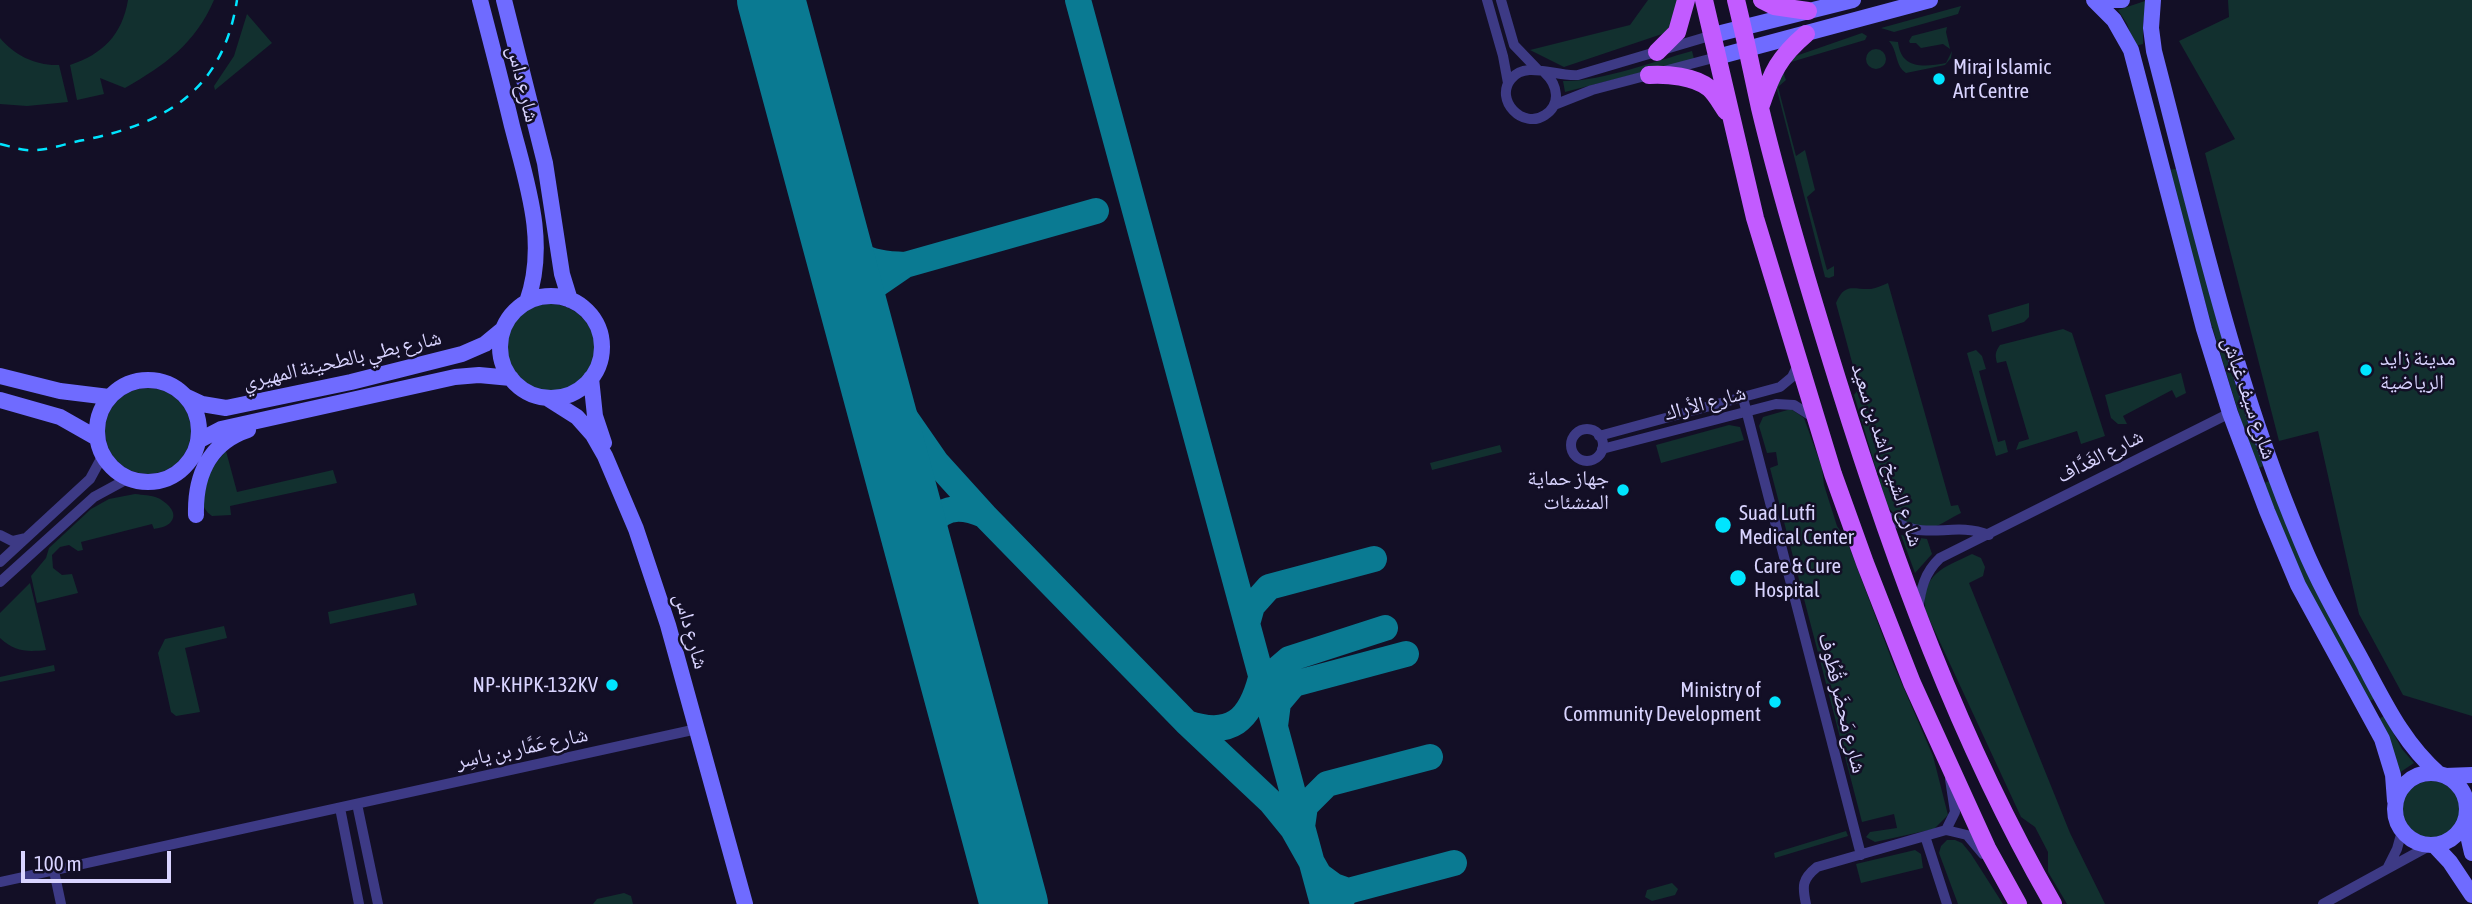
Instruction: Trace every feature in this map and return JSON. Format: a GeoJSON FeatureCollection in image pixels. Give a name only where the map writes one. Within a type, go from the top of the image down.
{"type":"FeatureCollection","features":[{"type":"Feature","properties":{"kind":"main road"},"geometry":{"type":"LineString","coordinates":[[1657,52],[1677,32],[1686,0]]}},
{"type":"Feature","properties":{"kind":"main road"},"geometry":{"type":"LineString","coordinates":[[1704,0],[1755,218],[1814,418],[1865,563],[1947,763],[1987,848],[2015,899]]}},
{"type":"Feature","properties":{"kind":"main road","name":"شارع الشيخ راشد بن سعيد"},"geometry":{"type":"LineString","coordinates":[[1736,0],[1760,109],[1825,339],[1877,506],[1953,702],[2016,839],[2053,904]]}},
{"type":"Feature","properties":{"kind":"main road"},"geometry":{"type":"LineString","coordinates":[[1762,0],[1774,6],[1808,11]]}},
{"type":"Feature","properties":{"kind":"main road"},"geometry":{"type":"LineString","coordinates":[[1760,109],[1777,64],[1806,34]]}},
{"type":"Feature","properties":{"kind":"main road"},"geometry":{"type":"LineString","coordinates":[[1649,75],[1671,75],[1705,85],[1729,115]]}},
{"type":"Feature","properties":{"kind":"street","name":"شارع داس"},"geometry":{"type":"LineString","coordinates":[[480,0],[532,202],[537,245],[536,270],[527,302]]}},
{"type":"Feature","properties":{"kind":"street","name":"شارع داس"},"geometry":{"type":"LineString","coordinates":[[504,0],[545,163],[562,274],[570,300]]}},
{"type":"Feature","properties":{"kind":"street"},"geometry":{"type":"LineString","coordinates":[[1487,0],[1503,56],[1508,83],[1508,104],[1516,114],[1525,118],[1539,118],[1554,105],[1572,96],[1930,0]]}},
{"type":"Feature","properties":{"kind":"street"},"geometry":{"type":"LineString","coordinates":[[1501,0],[1514,45],[1556,88],[1554,105]]}},
{"type":"Feature","properties":{"kind":"street"},"geometry":{"type":"LineString","coordinates":[[1508,83],[1524,70],[1578,75],[1713,35],[1853,0]]}},
{"type":"Feature","properties":{"kind":"street","name":"شارع سيف غباش"},"geometry":{"type":"LineString","coordinates":[[2094,0],[2115,20],[2126,39],[2204,329],[2230,413],[2298,585],[2382,739],[2390,763],[2395,801]]}},
{"type":"Feature","properties":{"kind":"street"},"geometry":{"type":"LineString","coordinates":[[2102,0],[2122,0]]}},
{"type":"Feature","properties":{"kind":"street","name":"شارع سيف غباش"},"geometry":{"type":"LineString","coordinates":[[2153,0],[2152,43],[2238,366],[2263,440],[2301,541],[2324,590],[2402,733],[2418,755],[2442,775]]}},
{"type":"Feature","properties":{"kind":"street"},"geometry":{"type":"LineString","coordinates":[[2150,121],[2157,108],[2170,113]]}},
{"type":"Feature","properties":{"kind":"street"},"geometry":{"type":"LineString","coordinates":[[544,296],[570,300],[590,315],[601,338],[599,363],[591,378],[572,393],[547,398],[523,390],[511,378],[500,355],[502,330],[514,311],[527,302],[544,296]]}},
{"type":"Feature","properties":{"kind":"street","name":"شارع بطي بالطحينة المهيري"},"geometry":{"type":"LineString","coordinates":[[187,397],[202,404],[226,408],[462,354],[485,344],[502,330]]}},
{"type":"Feature","properties":{"kind":"street","name":"شارع الأراك"},"geometry":{"type":"LineString","coordinates":[[1600,436],[1780,387],[1792,377],[1799,363]]}},
{"type":"Feature","properties":{"kind":"street","name":"شارع بطي بالطحينة المهيري"},"geometry":{"type":"LineString","coordinates":[[198,441],[221,429],[455,377],[479,375],[511,378]]}},
{"type":"Feature","properties":{"kind":"street"},"geometry":{"type":"LineString","coordinates":[[0,376],[60,391],[109,397]]}},
{"type":"Feature","properties":{"kind":"street","name":"شارع داس"},"geometry":{"type":"LineString","coordinates":[[591,378],[598,428],[634,504],[666,590],[752,904]]}},
{"type":"Feature","properties":{"kind":"street"},"geometry":{"type":"LineString","coordinates":[[148,379],[165,382],[187,397],[198,418],[198,441],[187,465],[172,476],[152,482],[129,478],[114,469],[103,455],[97,438],[100,412],[109,397],[122,386],[148,379]]}},
{"type":"Feature","properties":{"kind":"street","name":"شارع مَحضَر قُطُوف"},"geometry":{"type":"LineString","coordinates":[[1743,397],[1861,855]]}},
{"type":"Feature","properties":{"kind":"street","name":"شارع داس"},"geometry":{"type":"LineString","coordinates":[[547,398],[577,418],[593,435],[605,456],[636,529],[655,582],[745,904]]}},
{"type":"Feature","properties":{"kind":"street"},"geometry":{"type":"LineString","coordinates":[[0,400],[60,417],[97,438]]}},
{"type":"Feature","properties":{"kind":"street","name":"شارع الأراك"},"geometry":{"type":"LineString","coordinates":[[1602,449],[1776,404],[1788,404],[1805,410],[1814,418]]}},
{"type":"Feature","properties":{"kind":"street","name":"شارع الغَدَّاف"},"geometry":{"type":"LineString","coordinates":[[1918,612],[1924,580],[1940,558],[2230,413]]}},
{"type":"Feature","properties":{"kind":"street"},"geometry":{"type":"LineString","coordinates":[[196,515],[197,483],[212,454],[224,442],[240,433],[284,416]]}},
{"type":"Feature","properties":{"kind":"street"},"geometry":{"type":"LineString","coordinates":[[1645,424],[1649,437]]}},
{"type":"Feature","properties":{"kind":"street"},"geometry":{"type":"LineString","coordinates":[[1591,430],[1600,436],[1602,449],[1594,459],[1585,461],[1577,458],[1571,447],[1572,439],[1580,431],[1591,430]]}},
{"type":"Feature","properties":{"kind":"street"},"geometry":{"type":"LineString","coordinates":[[0,559],[90,479],[103,455]]}},
{"type":"Feature","properties":{"kind":"street"},"geometry":{"type":"LineString","coordinates":[[0,582],[94,497],[129,478]]}},
{"type":"Feature","properties":{"kind":"street"},"geometry":{"type":"LineString","coordinates":[[1877,506],[1893,520],[1915,531],[1975,531],[1989,535]]}},
{"type":"Feature","properties":{"kind":"street"},"geometry":{"type":"LineString","coordinates":[[0,536],[12,541],[27,537]]}},
{"type":"Feature","properties":{"kind":"street","name":"شارع عَمَّار بن ياسِر"},"geometry":{"type":"LineString","coordinates":[[0,882],[696,729]]}},
{"type":"Feature","properties":{"kind":"street"},"geometry":{"type":"LineString","coordinates":[[1946,830],[1954,816],[1955,807],[1947,763]]}},
{"type":"Feature","properties":{"kind":"street"},"geometry":{"type":"LineString","coordinates":[[2472,775],[2423,774],[2403,786],[2395,801],[2396,816],[2402,831],[2414,841],[2432,846],[2451,862],[2472,895]]}},
{"type":"Feature","properties":{"kind":"street"},"geometry":{"type":"LineString","coordinates":[[2442,775],[2460,788],[2465,796],[2472,853]]}},
{"type":"Feature","properties":{"kind":"street"},"geometry":{"type":"LineString","coordinates":[[356,804],[378,904]]}},
{"type":"Feature","properties":{"kind":"street"},"geometry":{"type":"LineString","coordinates":[[340,808],[359,904]]}},
{"type":"Feature","properties":{"kind":"street"},"geometry":{"type":"LineString","coordinates":[[2323,904],[2388,867],[2453,838],[2468,815]]}},
{"type":"Feature","properties":{"kind":"street"},"geometry":{"type":"LineString","coordinates":[[1806,904],[1802,887],[1806,876],[1817,867],[1946,830],[1961,833],[1973,840],[2015,899]]}},
{"type":"Feature","properties":{"kind":"street"},"geometry":{"type":"LineString","coordinates":[[2388,867],[2402,831]]}},
{"type":"Feature","properties":{"kind":"street"},"geometry":{"type":"LineString","coordinates":[[1925,836],[1947,904]]}},
{"type":"Feature","properties":{"kind":"street"},"geometry":{"type":"LineString","coordinates":[[54,871],[61,904]]}},
{"type":"Feature","properties":{"kind":"street"},"geometry":{"type":"LineString","coordinates":[[355,877],[364,880],[371,874]]}},
{"type":"Feature","properties":{"kind":"green space"},"geometry":{"type":"Polygon","coordinates":[[[128,0],[214,0],[198,29],[166,62],[125,88],[100,78],[104,94],[77,100],[70,65],[92,55],[109,42],[121,23],[128,0]]]}},
{"type":"Feature","properties":{"kind":"green space"},"geometry":{"type":"Polygon","coordinates":[[[1648,0],[1682,0],[1682,9],[1665,33],[1564,67],[1530,50],[1630,25],[1648,0]]]}},
{"type":"Feature","properties":{"kind":"green space"},"geometry":{"type":"Polygon","coordinates":[[[2148,0],[2143,22],[2143,44],[2135,46],[2127,24],[2118,10],[2148,0]]]}},
{"type":"Feature","properties":{"kind":"green space","name":"مدينة زايد الرياضية"},"geometry":{"type":"Polygon","coordinates":[[[2228,0],[2472,0],[2472,716],[2403,695],[2359,614],[2318,431],[2279,441],[2205,153],[2235,139],[2179,41],[2229,17],[2228,0]]]}},
{"type":"Feature","properties":{"kind":"green space"},"geometry":{"type":"Polygon","coordinates":[[[1961,6],[1958,14],[1894,32],[1881,28],[1961,6]]]}},
{"type":"Feature","properties":{"kind":"green space"},"geometry":{"type":"Polygon","coordinates":[[[247,14],[272,43],[215,90],[214,86],[234,56],[247,14]]]}},
{"type":"Feature","properties":{"kind":"green space"},"geometry":{"type":"Polygon","coordinates":[[[1947,27],[1950,49],[1943,44],[1921,48],[1909,41],[1912,36],[1947,27]]]}},
{"type":"Feature","properties":{"kind":"green space"},"geometry":{"type":"Polygon","coordinates":[[[1862,33],[1867,36],[1865,40],[1791,62],[1784,70],[1786,80],[1778,87],[1796,156],[1805,150],[1815,190],[1807,197],[1827,270],[1834,266],[1834,276],[1829,278],[1825,277],[1775,82],[1778,69],[1790,58],[1862,33]]]}},
{"type":"Feature","properties":{"kind":"green space"},"geometry":{"type":"Polygon","coordinates":[[[0,38],[12,50],[26,58],[42,64],[59,65],[68,102],[27,106],[0,104],[0,38]]]}},
{"type":"Feature","properties":{"kind":"green space"},"geometry":{"type":"Polygon","coordinates":[[[1889,41],[1898,42],[1904,58],[1915,64],[1946,63],[1952,51],[1951,58],[1945,65],[1906,73],[1902,70],[1889,41]]]}},
{"type":"Feature","properties":{"kind":"green space"},"geometry":{"type":"Polygon","coordinates":[[[1872,49],[1880,49],[1886,59],[1880,69],[1872,69],[1866,63],[1866,55],[1872,49]]]}},
{"type":"Feature","properties":{"kind":"green space"},"geometry":{"type":"Polygon","coordinates":[[[1692,51],[1694,59],[1565,92],[1563,81],[1610,75],[1692,51]]]}},
{"type":"Feature","properties":{"kind":"green space"},"geometry":{"type":"Polygon","coordinates":[[[2176,169],[2231,371],[2263,466],[2257,469],[2179,208],[2169,170],[2176,169]]]}},
{"type":"Feature","properties":{"kind":"green space"},"geometry":{"type":"Polygon","coordinates":[[[1888,283],[1951,506],[1958,505],[1961,513],[1930,528],[1918,528],[1906,523],[1887,506],[1854,395],[1859,388],[1836,303],[1846,290],[1871,289],[1888,283]]]}},
{"type":"Feature","properties":{"kind":"green space"},"geometry":{"type":"Polygon","coordinates":[[[2029,303],[2029,317],[2024,322],[1992,332],[1988,315],[2029,303]]]}},
{"type":"Feature","properties":{"kind":"green space"},"geometry":{"type":"Polygon","coordinates":[[[550,304],[575,312],[587,324],[595,349],[587,374],[575,386],[550,394],[525,386],[513,374],[505,349],[513,324],[525,312],[550,304]]]}},
{"type":"Feature","properties":{"kind":"green space"},"geometry":{"type":"Polygon","coordinates":[[[2063,329],[2072,333],[2105,436],[2081,444],[2077,431],[2016,450],[2019,442],[2029,439],[2006,361],[1997,363],[1996,352],[2000,345],[2063,329]]]}},
{"type":"Feature","properties":{"kind":"green space"},"geometry":{"type":"Polygon","coordinates":[[[1976,350],[1982,356],[1986,369],[1979,371],[1998,442],[2005,440],[2008,452],[1996,456],[1967,353],[1976,350]]]}},
{"type":"Feature","properties":{"kind":"green space"},"geometry":{"type":"Polygon","coordinates":[[[2181,373],[2186,393],[2176,398],[2172,390],[2123,416],[2127,424],[2118,424],[2111,418],[2105,395],[2181,373]]]}},
{"type":"Feature","properties":{"kind":"green space"},"geometry":{"type":"Polygon","coordinates":[[[148,388],[172,395],[184,407],[191,431],[184,455],[172,467],[148,474],[124,467],[112,455],[105,431],[112,407],[124,395],[148,388]]]}},
{"type":"Feature","properties":{"kind":"green space"},"geometry":{"type":"Polygon","coordinates":[[[1791,409],[1804,418],[1822,468],[1824,485],[1837,526],[1847,541],[1893,663],[1933,756],[1948,815],[1934,829],[1875,842],[1866,837],[1870,832],[1897,828],[1894,814],[1862,822],[1770,468],[1778,465],[1776,452],[1767,453],[1759,426],[1763,417],[1791,409]]]}},
{"type":"Feature","properties":{"kind":"green space"},"geometry":{"type":"Polygon","coordinates":[[[1729,425],[1740,427],[1744,440],[1661,463],[1656,445],[1729,425]]]}},
{"type":"Feature","properties":{"kind":"green space"},"geometry":{"type":"Polygon","coordinates":[[[1500,445],[1502,452],[1432,470],[1430,463],[1500,445]]]}},
{"type":"Feature","properties":{"kind":"green space"},"geometry":{"type":"Polygon","coordinates":[[[226,451],[237,492],[333,470],[337,483],[230,506],[231,515],[212,516],[205,509],[202,492],[214,466],[226,451]]]}},
{"type":"Feature","properties":{"kind":"green space"},"geometry":{"type":"Polygon","coordinates":[[[2269,481],[2320,598],[2374,699],[2368,702],[2311,596],[2262,484],[2269,481]]]}},
{"type":"Feature","properties":{"kind":"green space"},"geometry":{"type":"Polygon","coordinates":[[[135,494],[155,497],[165,502],[173,512],[173,519],[170,523],[154,529],[152,524],[81,542],[83,550],[78,551],[69,545],[60,547],[52,555],[53,568],[62,575],[72,574],[78,593],[37,603],[31,576],[46,558],[49,548],[91,509],[109,499],[135,494]]]}},
{"type":"Feature","properties":{"kind":"green space"},"geometry":{"type":"Polygon","coordinates":[[[1901,535],[1927,539],[1932,554],[1915,573],[1901,535]]]}},
{"type":"Feature","properties":{"kind":"green space"},"geometry":{"type":"Polygon","coordinates":[[[1972,554],[1981,558],[1985,567],[1983,576],[1969,583],[2070,833],[2105,904],[2067,904],[2048,872],[2048,852],[2035,827],[2021,817],[1925,610],[1927,588],[1931,580],[1944,568],[1972,554]]]}},
{"type":"Feature","properties":{"kind":"green space"},"geometry":{"type":"Polygon","coordinates":[[[30,583],[46,650],[22,650],[0,638],[0,613],[30,583]]]}},
{"type":"Feature","properties":{"kind":"green space"},"geometry":{"type":"Polygon","coordinates":[[[414,593],[417,605],[330,624],[328,612],[414,593]]]}},
{"type":"Feature","properties":{"kind":"green space"},"geometry":{"type":"Polygon","coordinates":[[[224,626],[227,638],[185,648],[200,712],[176,716],[171,712],[158,653],[165,639],[224,626]]]}},
{"type":"Feature","properties":{"kind":"green space"},"geometry":{"type":"Polygon","coordinates":[[[54,665],[55,671],[0,682],[0,677],[54,665]]]}},
{"type":"Feature","properties":{"kind":"green space"},"geometry":{"type":"Polygon","coordinates":[[[2384,716],[2402,749],[2414,763],[2399,773],[2377,720],[2384,716]]]}},
{"type":"Feature","properties":{"kind":"green space"},"geometry":{"type":"Polygon","coordinates":[[[2425,781],[2437,781],[2452,789],[2460,804],[2460,816],[2452,831],[2437,839],[2425,839],[2410,831],[2402,816],[2402,804],[2410,789],[2425,781]]]}},
{"type":"Feature","properties":{"kind":"green space"},"geometry":{"type":"Polygon","coordinates":[[[1846,831],[1848,836],[1775,858],[1774,853],[1846,831]]]}},
{"type":"Feature","properties":{"kind":"green space"},"geometry":{"type":"Polygon","coordinates":[[[1947,840],[1962,843],[2003,904],[1958,904],[1939,853],[1947,840]]]}},
{"type":"Feature","properties":{"kind":"green space"},"geometry":{"type":"Polygon","coordinates":[[[1915,850],[1921,854],[1923,868],[1861,883],[1856,864],[1915,850]]]}},
{"type":"Feature","properties":{"kind":"green space"},"geometry":{"type":"Polygon","coordinates":[[[1672,883],[1678,889],[1675,895],[1652,901],[1645,897],[1647,890],[1672,883]]]}},
{"type":"Feature","properties":{"kind":"green space"},"geometry":{"type":"Polygon","coordinates":[[[624,893],[631,896],[633,904],[593,904],[597,899],[624,893]]]}},
{"type":"Feature","properties":{"kind":"taxiway"},"geometry":{"type":"LineString","coordinates":[[1078,0],[1323,904]]}},
{"type":"Feature","properties":{"kind":"taxiway"},"geometry":{"type":"LineString","coordinates":[[1096,211],[905,265],[873,287],[866,298],[862,309],[862,338],[900,410],[936,462],[984,515],[1186,722],[1271,802],[1293,829],[1319,875],[1334,886],[1348,891]]}},
{"type":"Feature","properties":{"kind":"taxiway"},"geometry":{"type":"LineString","coordinates":[[829,217],[843,240],[858,255],[878,262],[905,265]]}},
{"type":"Feature","properties":{"kind":"taxiway"},"geometry":{"type":"LineString","coordinates":[[919,551],[929,528],[942,514],[959,509],[984,515]]}},
{"type":"Feature","properties":{"kind":"taxiway"},"geometry":{"type":"LineString","coordinates":[[1247,624],[1252,606],[1269,587],[1374,559]]}},
{"type":"Feature","properties":{"kind":"taxiway"},"geometry":{"type":"LineString","coordinates":[[1266,696],[1267,685],[1275,671],[1289,659],[1385,628]]}},
{"type":"Feature","properties":{"kind":"taxiway"},"geometry":{"type":"LineString","coordinates":[[1275,726],[1278,703],[1294,684],[1406,654]]}},
{"type":"Feature","properties":{"kind":"taxiway"},"geometry":{"type":"LineString","coordinates":[[1187,723],[1216,728],[1236,722],[1251,705],[1261,678]]}},
{"type":"Feature","properties":{"kind":"taxiway"},"geometry":{"type":"LineString","coordinates":[[1302,827],[1305,806],[1327,784],[1430,757]]}},
{"type":"Feature","properties":{"kind":"taxiway"},"geometry":{"type":"LineString","coordinates":[[1337,903],[1348,891],[1454,863]]}},
{"type":"Feature","properties":{"kind":"runway"},"geometry":{"type":"LineString","coordinates":[[771,0],[1014,904]]}},
{"type":"Feature","properties":{"kind":"railway"},"geometry":{"type":"LineString","coordinates":[[0,144],[26,150],[48,149],[114,133],[165,112],[186,97],[204,79],[219,57],[230,31],[237,0]]}},
{"type":"Feature","properties":{"kind":"place","name":"Miraj Islamic Art Centre"},"geometry":{"type":"Point","coordinates":[1939,79]}},
{"type":"Feature","properties":{"kind":"place","name":"مدينة زايد الرياضية"},"geometry":{"type":"Point","coordinates":[2366,370]}},
{"type":"Feature","properties":{"kind":"place","name":"جهاز حماية المنشئات"},"geometry":{"type":"Point","coordinates":[1623,490]}},
{"type":"Feature","properties":{"kind":"place","name":"Suad Lutfi Medical Center"},"geometry":{"type":"Point","coordinates":[1723,525]}},
{"type":"Feature","properties":{"kind":"place","name":"Care & Cure Hospital"},"geometry":{"type":"Point","coordinates":[1738,578]}},
{"type":"Feature","properties":{"kind":"place","name":"NP-KHPK-132KV"},"geometry":{"type":"Point","coordinates":[612,685]}},
{"type":"Feature","properties":{"kind":"place","name":"Ministry of Community Development"},"geometry":{"type":"Point","coordinates":[1775,702]}}]}
